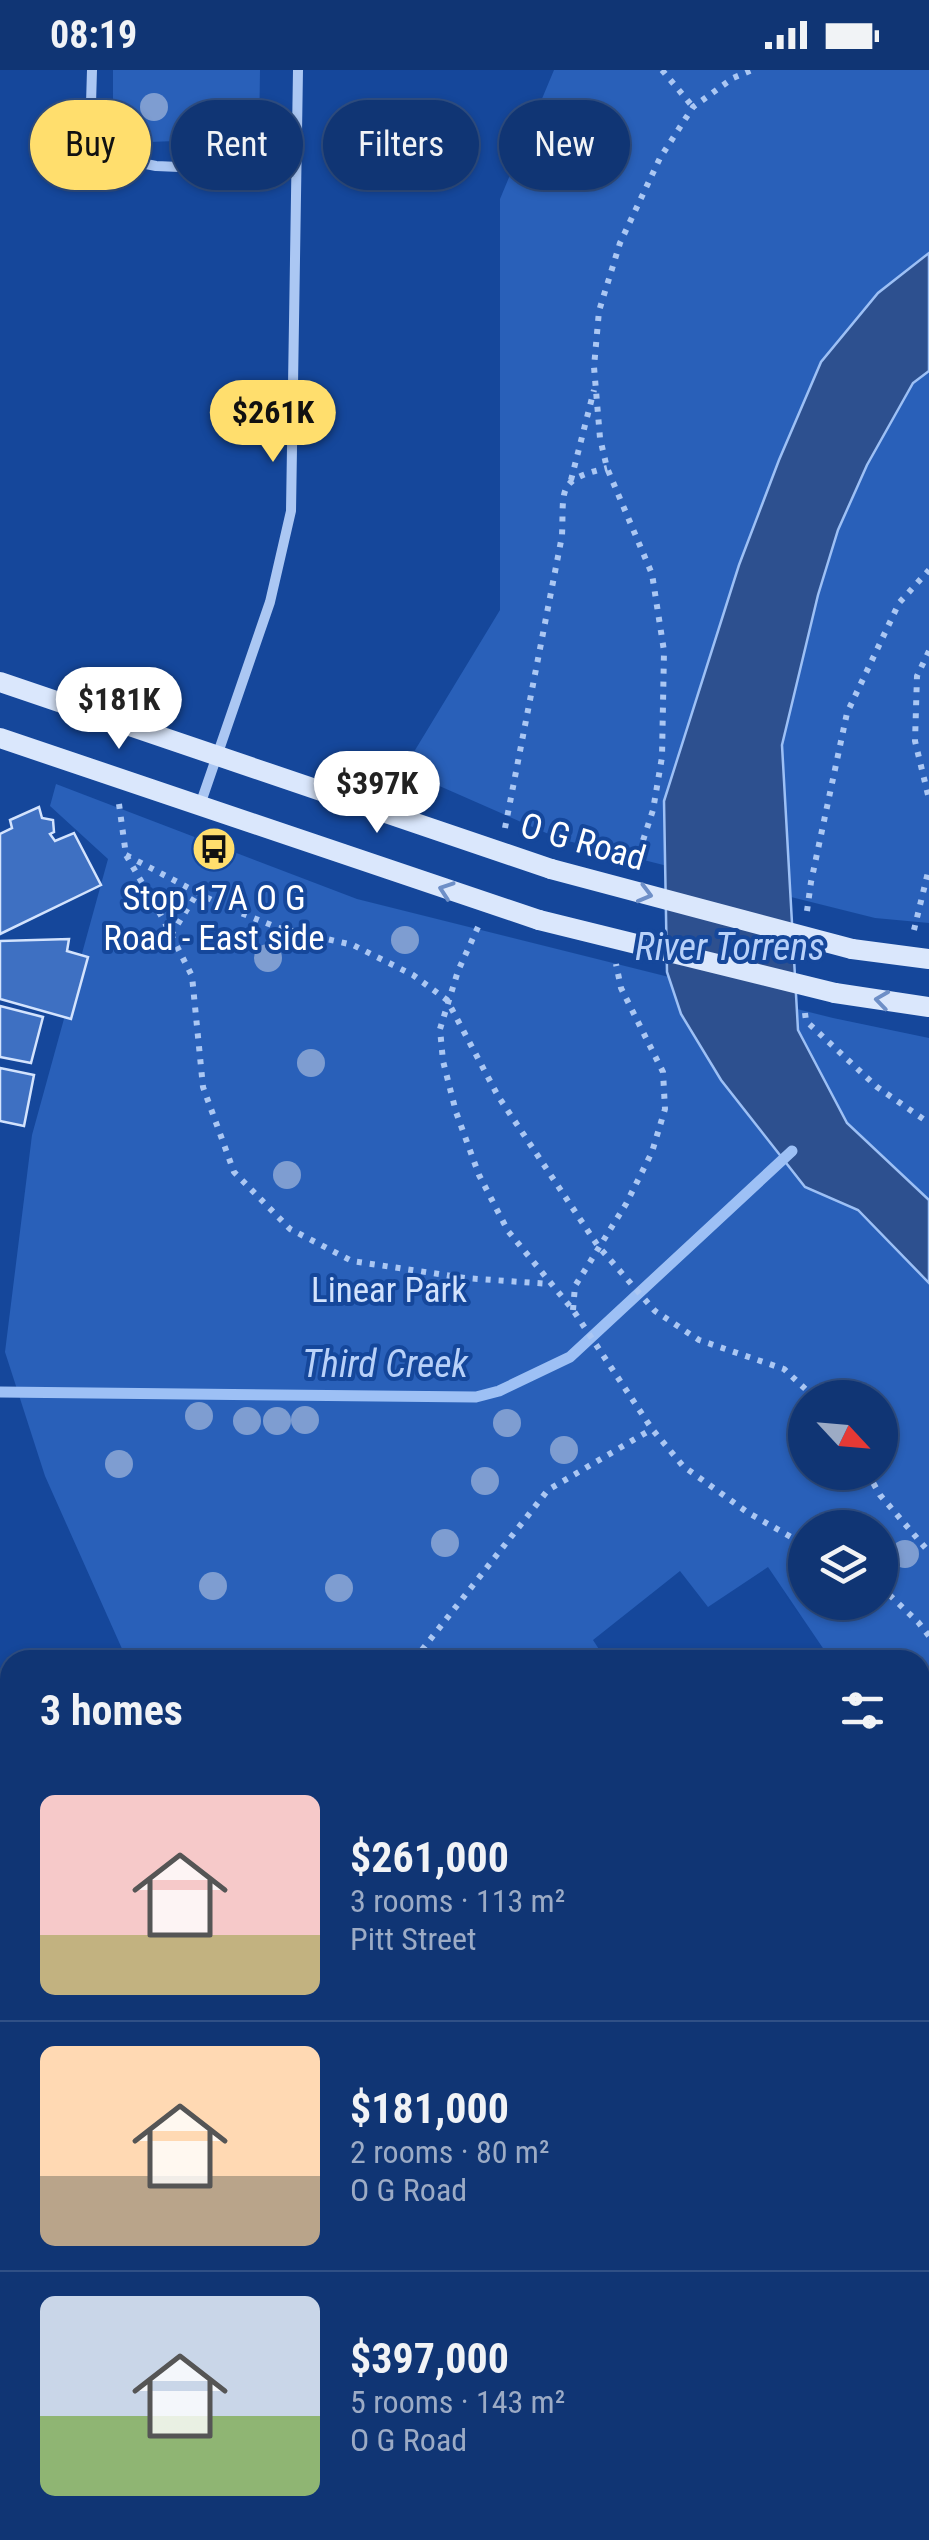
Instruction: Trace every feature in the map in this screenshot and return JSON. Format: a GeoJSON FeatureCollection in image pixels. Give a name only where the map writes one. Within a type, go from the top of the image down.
{"type":"FeatureCollection","features":[{"type":"Feature","properties":{"kind":"main road","name":"O G Road"},"geometry":{"type":"LineString","coordinates":[[0,682],[551,868],[852,949],[918,958]]}},
{"type":"Feature","properties":{"kind":"main road"},"geometry":{"type":"LineString","coordinates":[[0,738],[539,920],[835,994],[929,1007]]}},
{"type":"Feature","properties":{"kind":"street"},"geometry":{"type":"LineString","coordinates":[[92,70],[90,104],[94,124],[110,149],[126,160],[171,167]]}},
{"type":"Feature","properties":{"kind":"street"},"geometry":{"type":"LineString","coordinates":[[297,100],[298,70]]}},
{"type":"Feature","properties":{"kind":"street"},"geometry":{"type":"LineString","coordinates":[[200,806],[270,602],[291,512],[296,190]]}},
{"type":"Feature","properties":{"kind":"path"},"geometry":{"type":"LineString","coordinates":[[662,70],[693,108]]}},
{"type":"Feature","properties":{"kind":"path"},"geometry":{"type":"LineString","coordinates":[[570,480],[607,468],[600,438],[594,367],[599,310],[620,243],[660,158],[693,108],[733,78],[752,70]]}},
{"type":"Feature","properties":{"kind":"path"},"geometry":{"type":"LineString","coordinates":[[496,851],[507,821],[562,536],[564,492],[596,384]]}},
{"type":"Feature","properties":{"kind":"path"},"geometry":{"type":"LineString","coordinates":[[806,916],[847,713],[900,603],[929,570]]}},
{"type":"Feature","properties":{"kind":"path"},"geometry":{"type":"LineString","coordinates":[[929,651],[917,676],[915,741],[929,800]]}},
{"type":"Feature","properties":{"kind":"path"},"geometry":{"type":"LineString","coordinates":[[116,778],[126,854],[192,976],[203,1087],[234,1172],[290,1228],[352,1260],[466,1278],[550,1284]]}},
{"type":"Feature","properties":{"kind":"path"},"geometry":{"type":"LineString","coordinates":[[126,854],[223,906],[280,928],[353,944],[413,975],[447,1000],[498,1096],[598,1246],[655,1311],[699,1340],[784,1370],[795,1380]]}},
{"type":"Feature","properties":{"kind":"path"},"geometry":{"type":"LineString","coordinates":[[918,958],[929,868]]}},
{"type":"Feature","properties":{"kind":"path"},"geometry":{"type":"LineString","coordinates":[[171,935],[198,892]]}},
{"type":"Feature","properties":{"kind":"path"},"geometry":{"type":"LineString","coordinates":[[486,903],[476,936],[447,1000],[440,1029],[443,1060],[480,1175],[508,1232],[573,1310],[652,1429],[683,1466],[747,1512],[788,1535]]}},
{"type":"Feature","properties":{"kind":"path"},"geometry":{"type":"LineString","coordinates":[[804,1002],[806,1020],[828,1042],[877,1087],[929,1123]]}},
{"type":"Feature","properties":{"kind":"path"},"geometry":{"type":"LineString","coordinates":[[422,1650],[548,1490],[652,1429]]}},
{"type":"Feature","properties":{"kind":"path"},"geometry":{"type":"LineString","coordinates":[[878,1490],[929,1552]]}},
{"type":"Feature","properties":{"kind":"path"},"geometry":{"type":"LineString","coordinates":[[898,1603],[929,1636]]}},
{"type":"Feature","properties":{"kind":"green space"},"geometry":{"type":"Polygon","coordinates":[[[113,70],[260,70],[260,100],[171,100],[171,141],[151,142],[151,100],[113,100],[113,70]]]}},
{"type":"Feature","properties":{"kind":"green space"},"geometry":{"type":"Polygon","coordinates":[[[554,70],[929,70],[929,923],[875,918],[560,839],[403,770],[500,610],[500,199],[504,190],[630,190],[630,100],[541,100],[554,70]]]}},
{"type":"Feature","properties":{"kind":"green space","name":"Linear Park"},"geometry":{"type":"Polygon","coordinates":[[[56,784],[357,899],[833,1018],[929,1038],[929,1650],[824,1650],[804,1620],[898,1620],[898,1510],[788,1510],[788,1597],[768,1567],[708,1607],[680,1571],[593,1640],[600,1650],[123,1650],[45,1476],[5,1352],[32,1135],[108,859],[50,806],[56,784]]]}},
{"type":"Feature","properties":{"kind":"water","name":"River Torrens"},"geometry":{"type":"Polygon","coordinates":[[[929,253],[929,371],[913,383],[867,465],[838,530],[782,745],[798,1030],[847,1123],[929,1200],[929,1283],[858,1210],[805,1187],[721,1080],[681,1014],[667,972],[664,801],[739,565],[821,362],[878,293],[929,253]]]}},
{"type":"Feature","properties":{"kind":"building"},"geometry":{"type":"Polygon","coordinates":[[[39,807],[42,818],[53,820],[54,832],[50,834],[55,841],[74,833],[101,885],[0,934],[0,834],[12,828],[10,820],[39,807]]]}},
{"type":"Feature","properties":{"kind":"building"},"geometry":{"type":"Polygon","coordinates":[[[69,939],[67,951],[88,957],[71,1019],[0,999],[0,941],[69,939]]]}},
{"type":"Feature","properties":{"kind":"building"},"geometry":{"type":"Polygon","coordinates":[[[0,1006],[43,1017],[31,1063],[0,1057],[0,1006]]]}},
{"type":"Feature","properties":{"kind":"building"},"geometry":{"type":"Polygon","coordinates":[[[0,1068],[34,1075],[24,1126],[0,1121],[0,1068]]]}},
{"type":"Feature","properties":{"kind":"waterway","name":"Third Creek"},"geometry":{"type":"LineString","coordinates":[[0,1392],[476,1397],[499,1391],[570,1357],[792,1151]]}},
{"type":"Feature","properties":{"kind":"place","name":"Stop 17A O G Road - East side"},"geometry":{"type":"Point","coordinates":[214,849]}}]}
